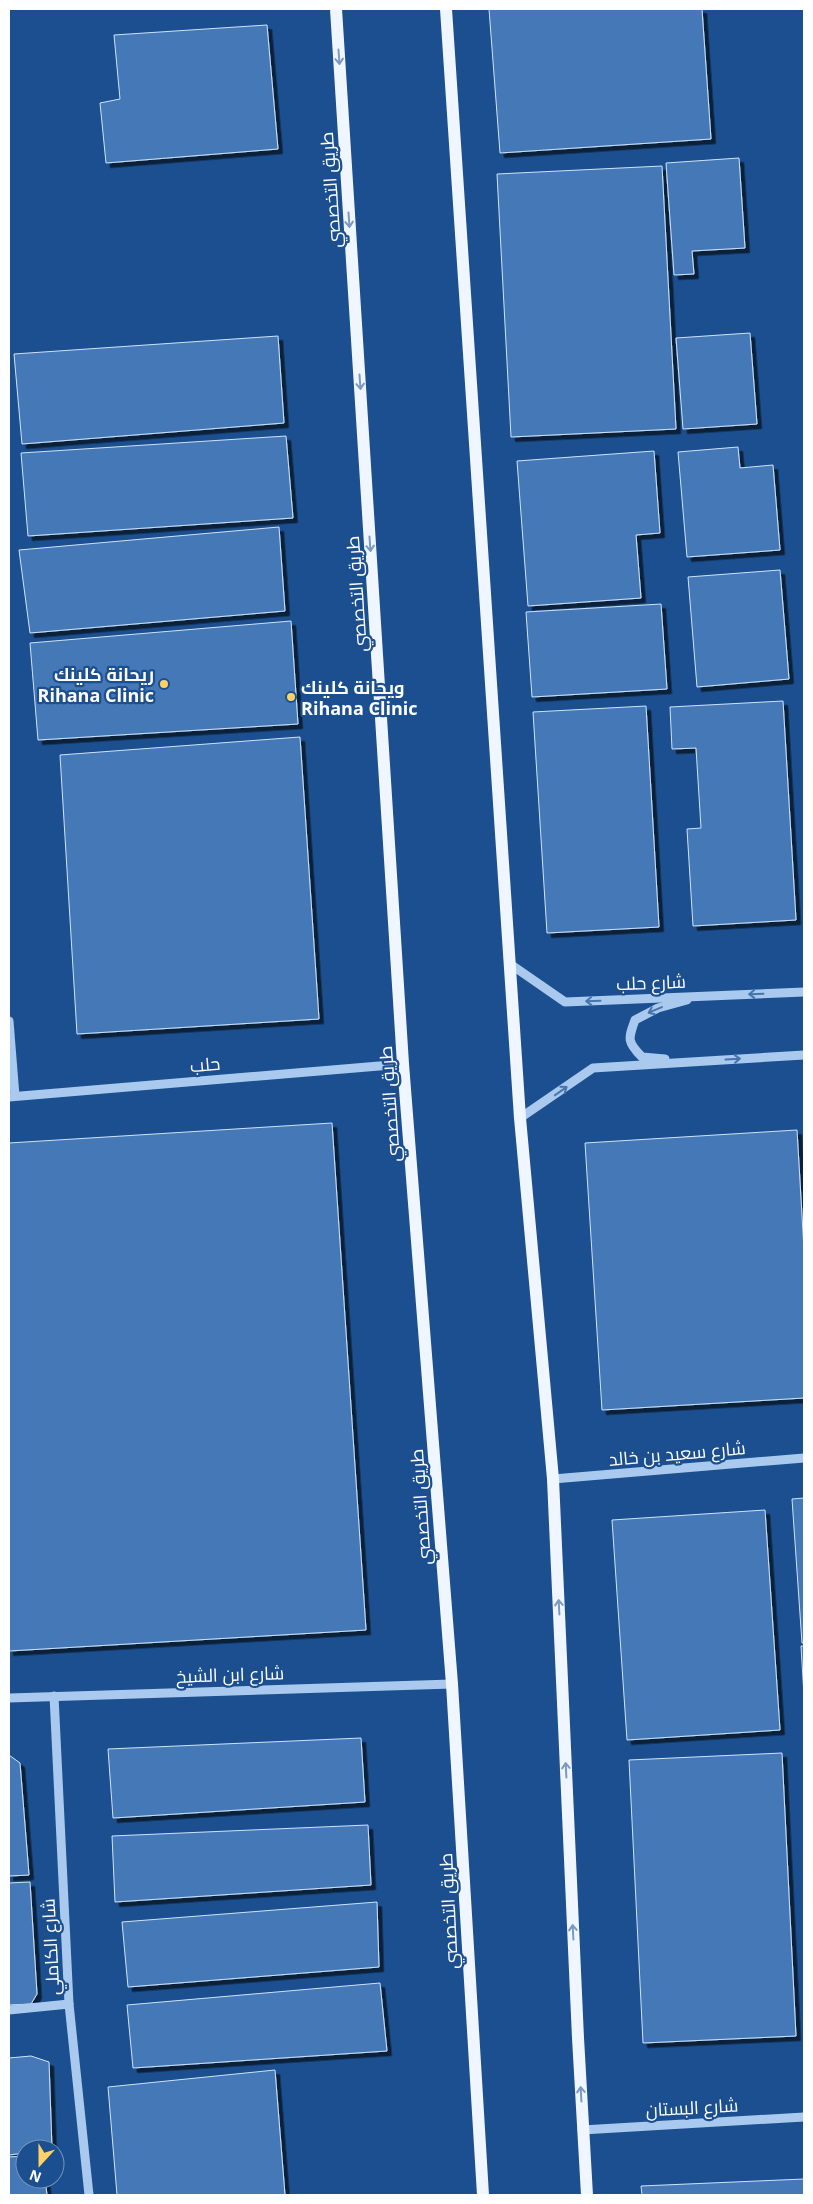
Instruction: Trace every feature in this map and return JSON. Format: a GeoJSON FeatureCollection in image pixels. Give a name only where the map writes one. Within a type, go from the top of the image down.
{"type":"FeatureCollection","features":[{"type":"Feature","properties":{"kind":"main road","name":"طريق التخصصي"},"geometry":{"type":"LineString","coordinates":[[336,9],[403,1064],[452,1684],[483,2195]]}},
{"type":"Feature","properties":{"kind":"main road"},"geometry":{"type":"LineString","coordinates":[[446,9],[520,1118],[553,1479],[582,2130],[588,2195]]}},
{"type":"Feature","properties":{"kind":"street","name":"شارع حلب"},"geometry":{"type":"LineString","coordinates":[[510,964],[565,1002],[804,992]]}},
{"type":"Feature","properties":{"kind":"street"},"geometry":{"type":"LineString","coordinates":[[702,996],[658,1008],[636,1020],[629,1036],[631,1046],[642,1057],[706,1061]]}},
{"type":"Feature","properties":{"kind":"street"},"geometry":{"type":"LineString","coordinates":[[9,1021],[12,1096]]}},
{"type":"Feature","properties":{"kind":"street"},"geometry":{"type":"LineString","coordinates":[[520,1118],[593,1068],[804,1055]]}},
{"type":"Feature","properties":{"kind":"street","name":"حلب"},"geometry":{"type":"LineString","coordinates":[[12,1096],[403,1064]]}},
{"type":"Feature","properties":{"kind":"street","name":"شارع سعيد بن خالد"},"geometry":{"type":"LineString","coordinates":[[553,1479],[804,1458]]}},
{"type":"Feature","properties":{"kind":"street","name":"شارع ابن الشيخ"},"geometry":{"type":"LineString","coordinates":[[9,1698],[452,1684]]}},
{"type":"Feature","properties":{"kind":"street","name":"شارع الكاملي"},"geometry":{"type":"LineString","coordinates":[[54,1696],[69,2004],[89,2195]]}},
{"type":"Feature","properties":{"kind":"street"},"geometry":{"type":"LineString","coordinates":[[9,2010],[69,2004]]}},
{"type":"Feature","properties":{"kind":"street","name":"شارع البستان"},"geometry":{"type":"LineString","coordinates":[[582,2130],[804,2117]]}},
{"type":"Feature","properties":{"kind":"building"},"geometry":{"type":"Polygon","coordinates":[[[489,9],[702,9],[711,139],[500,153],[489,9]]]}},
{"type":"Feature","properties":{"kind":"building"},"geometry":{"type":"Polygon","coordinates":[[[267,25],[278,149],[106,163],[100,103],[120,99],[114,35],[267,25]]]}},
{"type":"Feature","properties":{"kind":"building"},"geometry":{"type":"Polygon","coordinates":[[[739,158],[745,248],[692,251],[694,274],[674,275],[666,163],[739,158]]]}},
{"type":"Feature","properties":{"kind":"building"},"geometry":{"type":"Polygon","coordinates":[[[662,166],[676,429],[511,437],[497,174],[662,166]]]}},
{"type":"Feature","properties":{"kind":"building"},"geometry":{"type":"Polygon","coordinates":[[[750,333],[757,424],[683,429],[676,338],[750,333]]]}},
{"type":"Feature","properties":{"kind":"building"},"geometry":{"type":"Polygon","coordinates":[[[278,336],[284,423],[22,444],[14,354],[278,336]]]}},
{"type":"Feature","properties":{"kind":"building"},"geometry":{"type":"Polygon","coordinates":[[[286,436],[293,518],[28,536],[21,453],[286,436]]]}},
{"type":"Feature","properties":{"kind":"building"},"geometry":{"type":"Polygon","coordinates":[[[738,447],[740,468],[773,465],[780,550],[687,557],[678,452],[738,447]]]}},
{"type":"Feature","properties":{"kind":"building"},"geometry":{"type":"Polygon","coordinates":[[[654,451],[660,533],[636,535],[641,598],[528,606],[517,461],[654,451]]]}},
{"type":"Feature","properties":{"kind":"building"},"geometry":{"type":"Polygon","coordinates":[[[279,527],[285,611],[30,633],[19,550],[279,527]]]}},
{"type":"Feature","properties":{"kind":"building"},"geometry":{"type":"Polygon","coordinates":[[[780,570],[789,679],[697,687],[688,577],[780,570]]]}},
{"type":"Feature","properties":{"kind":"building"},"geometry":{"type":"Polygon","coordinates":[[[661,604],[667,689],[532,697],[526,612],[661,604]]]}},
{"type":"Feature","properties":{"kind":"building","name":"ريحانة كلينك Rihana Clinic"},"geometry":{"type":"Polygon","coordinates":[[[291,621],[298,724],[38,740],[30,643],[291,621]]]}},
{"type":"Feature","properties":{"kind":"building"},"geometry":{"type":"Polygon","coordinates":[[[783,701],[796,920],[693,926],[687,829],[701,828],[696,748],[672,749],[670,707],[783,701]]]}},
{"type":"Feature","properties":{"kind":"building"},"geometry":{"type":"Polygon","coordinates":[[[646,706],[659,927],[547,933],[533,712],[646,706]]]}},
{"type":"Feature","properties":{"kind":"building"},"geometry":{"type":"Polygon","coordinates":[[[300,737],[319,1019],[77,1034],[60,755],[300,737]]]}},
{"type":"Feature","properties":{"kind":"building"},"geometry":{"type":"Polygon","coordinates":[[[332,1123],[366,1630],[9,1651],[9,1143],[332,1123]]]}},
{"type":"Feature","properties":{"kind":"building"},"geometry":{"type":"Polygon","coordinates":[[[797,1130],[804,1250],[804,1398],[602,1410],[585,1143],[797,1130]]]}},
{"type":"Feature","properties":{"kind":"building"},"geometry":{"type":"Polygon","coordinates":[[[804,1498],[804,1643],[802,1643],[792,1499],[804,1498]]]}},
{"type":"Feature","properties":{"kind":"building"},"geometry":{"type":"Polygon","coordinates":[[[765,1510],[780,1730],[627,1740],[612,1520],[765,1510]]]}},
{"type":"Feature","properties":{"kind":"building"},"geometry":{"type":"Polygon","coordinates":[[[801,1646],[804,1646],[804,1696],[801,1646]]]}},
{"type":"Feature","properties":{"kind":"building"},"geometry":{"type":"Polygon","coordinates":[[[361,1738],[365,1802],[113,1818],[108,1749],[361,1738]]]}},
{"type":"Feature","properties":{"kind":"building"},"geometry":{"type":"Polygon","coordinates":[[[782,1753],[796,2036],[643,2043],[629,1760],[782,1753]]]}},
{"type":"Feature","properties":{"kind":"building"},"geometry":{"type":"Polygon","coordinates":[[[9,1755],[20,1763],[29,1875],[9,1876],[9,1755]]]}},
{"type":"Feature","properties":{"kind":"building"},"geometry":{"type":"Polygon","coordinates":[[[368,1825],[371,1885],[115,1902],[112,1836],[368,1825]]]}},
{"type":"Feature","properties":{"kind":"building"},"geometry":{"type":"Polygon","coordinates":[[[30,1882],[37,1994],[31,2004],[9,2005],[9,1883],[30,1882]]]}},
{"type":"Feature","properties":{"kind":"building"},"geometry":{"type":"Polygon","coordinates":[[[377,1902],[379,1967],[128,1987],[122,1922],[377,1902]]]}},
{"type":"Feature","properties":{"kind":"building"},"geometry":{"type":"Polygon","coordinates":[[[380,1983],[387,2051],[133,2068],[127,2005],[380,1983]]]}},
{"type":"Feature","properties":{"kind":"building"},"geometry":{"type":"Polygon","coordinates":[[[31,2056],[49,2062],[52,2139],[15,2139],[15,2154],[9,2155],[9,2058],[31,2056]]]}},
{"type":"Feature","properties":{"kind":"building"},"geometry":{"type":"Polygon","coordinates":[[[275,2070],[285,2195],[117,2195],[108,2087],[275,2070]]]}},
{"type":"Feature","properties":{"kind":"building"},"geometry":{"type":"Polygon","coordinates":[[[9,2157],[15,2157],[15,2189],[46,2189],[47,2195],[9,2195],[9,2157]]]}},
{"type":"Feature","properties":{"kind":"building"},"geometry":{"type":"Polygon","coordinates":[[[804,2179],[804,2195],[642,2195],[641,2186],[804,2179]]]}},
{"type":"Feature","properties":{"kind":"place","name":"ريحانة كلينك Rihana Clinic"},"geometry":{"type":"Point","coordinates":[164,684]}},
{"type":"Feature","properties":{"kind":"place","name":"ويحانة كلينك Rihana Clinic"},"geometry":{"type":"Point","coordinates":[291,697]}}]}
